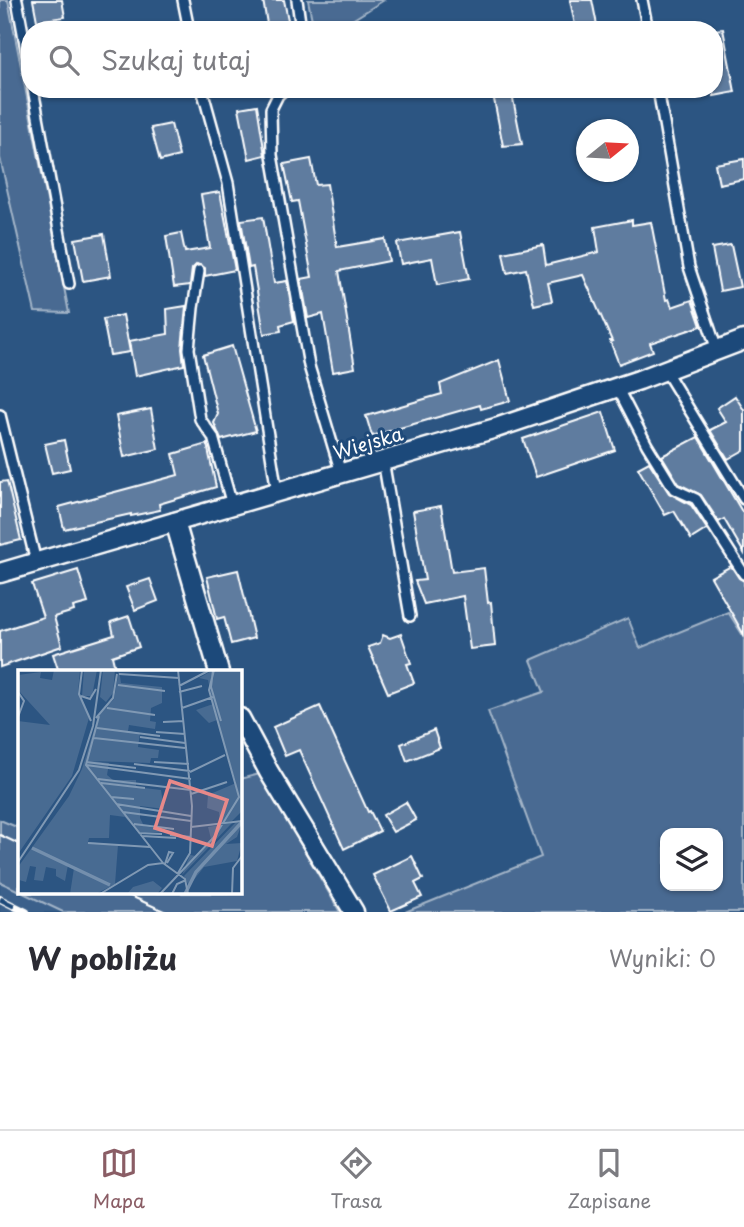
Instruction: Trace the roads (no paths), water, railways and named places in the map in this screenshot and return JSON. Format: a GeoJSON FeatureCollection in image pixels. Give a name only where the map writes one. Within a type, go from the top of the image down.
{"type":"FeatureCollection","features":[{"type":"Feature","properties":{"kind":"street","name":"Wiejska"},"geometry":{"type":"LineString","coordinates":[[0,573],[496,428],[743,342]]}},
{"type":"Feature","properties":{"kind":"street"},"geometry":{"type":"LineString","coordinates":[[175,522],[218,670]]}},
{"type":"Feature","properties":{"kind":"street"},"geometry":{"type":"LineString","coordinates":[[242,722],[269,772],[354,912]]}},
{"type":"Feature","properties":{"kind":"lane"},"geometry":{"type":"LineString","coordinates":[[17,0],[21,22]]}},
{"type":"Feature","properties":{"kind":"lane"},"geometry":{"type":"LineString","coordinates":[[183,0],[187,21]]}},
{"type":"Feature","properties":{"kind":"lane"},"geometry":{"type":"LineString","coordinates":[[297,0],[300,21]]}},
{"type":"Feature","properties":{"kind":"lane"},"geometry":{"type":"LineString","coordinates":[[642,0],[646,21]]}},
{"type":"Feature","properties":{"kind":"lane"},"geometry":{"type":"LineString","coordinates":[[35,98],[69,284]]}},
{"type":"Feature","properties":{"kind":"lane"},"geometry":{"type":"LineString","coordinates":[[204,98],[228,183],[277,492]]}},
{"type":"Feature","properties":{"kind":"lane"},"geometry":{"type":"LineString","coordinates":[[276,98],[271,109],[272,155],[309,366],[341,472]]}},
{"type":"Feature","properties":{"kind":"lane"},"geometry":{"type":"LineString","coordinates":[[660,98],[689,267],[717,350]]}},
{"type":"Feature","properties":{"kind":"lane"},"geometry":{"type":"LineString","coordinates":[[199,271],[189,349],[200,419],[213,438],[232,505]]}},
{"type":"Feature","properties":{"kind":"lane"},"geometry":{"type":"LineString","coordinates":[[665,370],[744,499]]}},
{"type":"Feature","properties":{"kind":"lane"},"geometry":{"type":"LineString","coordinates":[[617,387],[647,445],[674,489],[696,499],[744,574]]}},
{"type":"Feature","properties":{"kind":"lane"},"geometry":{"type":"LineString","coordinates":[[0,415],[36,562]]}},
{"type":"Feature","properties":{"kind":"lane"},"geometry":{"type":"LineString","coordinates":[[383,460],[410,616]]}},
{"type":"Feature","properties":{"kind":"tram line"},"geometry":{"type":"LineString","coordinates":[[0,835],[18,844]]}},
{"type":"Feature","properties":{"kind":"tram line"},"geometry":{"type":"LineString","coordinates":[[126,894],[166,912]]}},
{"type":"Feature","properties":{"kind":"railway"},"geometry":{"type":"LineString","coordinates":[[0,899],[26,912]]}}]}
